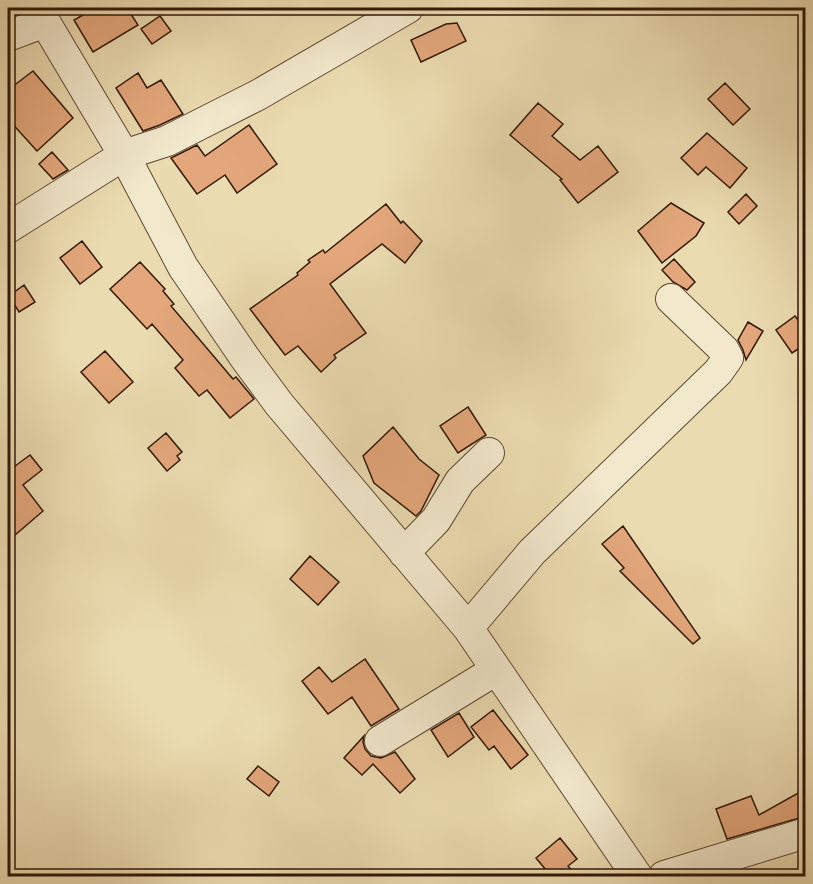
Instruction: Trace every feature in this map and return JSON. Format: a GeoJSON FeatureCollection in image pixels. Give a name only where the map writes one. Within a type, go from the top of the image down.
{"type":"FeatureCollection","features":[{"type":"Feature","properties":{"kind":"street"},"geometry":{"type":"LineString","coordinates":[[8,228],[124,155],[167,141],[258,95],[408,8]]}},
{"type":"Feature","properties":{"kind":"street"},"geometry":{"type":"LineString","coordinates":[[8,36],[42,14],[124,155],[183,267],[245,358],[279,404],[468,628],[637,876]]}},
{"type":"Feature","properties":{"kind":"street"},"geometry":{"type":"LineString","coordinates":[[468,628],[532,552],[718,372],[728,358],[724,350],[671,300]]}},
{"type":"Feature","properties":{"kind":"street"},"geometry":{"type":"LineString","coordinates":[[404,553],[436,520],[460,481],[489,453]]}},
{"type":"Feature","properties":{"kind":"street"},"geometry":{"type":"LineString","coordinates":[[380,741],[496,670]]}},
{"type":"Feature","properties":{"kind":"street"},"geometry":{"type":"LineString","coordinates":[[664,876],[806,833]]}},
{"type":"Feature","properties":{"kind":"building"},"geometry":{"type":"Polygon","coordinates":[[[95,8],[127,8],[138,25],[93,52],[74,20],[95,8]]]}},
{"type":"Feature","properties":{"kind":"building"},"geometry":{"type":"Polygon","coordinates":[[[160,16],[171,31],[152,44],[141,29],[160,16]]]}},
{"type":"Feature","properties":{"kind":"building"},"geometry":{"type":"Polygon","coordinates":[[[457,23],[466,41],[421,62],[411,40],[446,24],[457,23]]]}},
{"type":"Feature","properties":{"kind":"building"},"geometry":{"type":"Polygon","coordinates":[[[33,71],[73,118],[37,151],[8,119],[8,90],[33,71]]]}},
{"type":"Feature","properties":{"kind":"building"},"geometry":{"type":"Polygon","coordinates":[[[138,73],[147,88],[161,80],[183,114],[143,131],[116,88],[138,73]]]}},
{"type":"Feature","properties":{"kind":"building"},"geometry":{"type":"Polygon","coordinates":[[[725,83],[750,109],[733,125],[708,99],[725,83]]]}},
{"type":"Feature","properties":{"kind":"building"},"geometry":{"type":"Polygon","coordinates":[[[538,103],[563,124],[552,136],[580,160],[598,146],[618,172],[578,203],[560,180],[562,179],[510,135],[538,103]]]}},
{"type":"Feature","properties":{"kind":"building"},"geometry":{"type":"Polygon","coordinates":[[[249,125],[277,164],[237,193],[225,175],[197,194],[171,158],[197,145],[205,156],[249,125]]]}},
{"type":"Feature","properties":{"kind":"building"},"geometry":{"type":"Polygon","coordinates":[[[707,133],[747,168],[730,188],[706,167],[698,175],[681,158],[707,133]]]}},
{"type":"Feature","properties":{"kind":"building"},"geometry":{"type":"Polygon","coordinates":[[[52,152],[68,170],[53,179],[39,164],[52,152]]]}},
{"type":"Feature","properties":{"kind":"building"},"geometry":{"type":"Polygon","coordinates":[[[746,194],[757,206],[739,224],[728,212],[746,194]]]}},
{"type":"Feature","properties":{"kind":"building"},"geometry":{"type":"Polygon","coordinates":[[[671,203],[704,223],[696,236],[662,263],[638,231],[671,203]]]}},
{"type":"Feature","properties":{"kind":"building"},"geometry":{"type":"Polygon","coordinates":[[[386,204],[401,223],[403,221],[422,241],[405,263],[382,244],[330,284],[366,333],[334,355],[336,358],[321,372],[298,346],[285,355],[250,309],[298,275],[297,273],[310,262],[308,260],[323,250],[325,253],[386,204]]]}},
{"type":"Feature","properties":{"kind":"building"},"geometry":{"type":"Polygon","coordinates":[[[82,241],[102,267],[80,284],[60,258],[82,241]]]}},
{"type":"Feature","properties":{"kind":"building"},"geometry":{"type":"Polygon","coordinates":[[[674,259],[695,282],[687,290],[673,282],[662,270],[674,259]]]}},
{"type":"Feature","properties":{"kind":"building"},"geometry":{"type":"Polygon","coordinates":[[[140,262],[165,289],[163,291],[174,304],[171,306],[233,379],[236,377],[254,399],[230,418],[207,390],[199,396],[175,368],[183,360],[152,324],[147,329],[110,289],[140,262]]]}},
{"type":"Feature","properties":{"kind":"building"},"geometry":{"type":"Polygon","coordinates":[[[24,285],[35,302],[19,312],[9,296],[24,285]]]}},
{"type":"Feature","properties":{"kind":"building"},"geometry":{"type":"Polygon","coordinates":[[[795,316],[806,330],[806,344],[792,353],[776,330],[795,316]]]}},
{"type":"Feature","properties":{"kind":"building"},"geometry":{"type":"Polygon","coordinates":[[[748,322],[763,331],[746,360],[738,340],[748,322]]]}},
{"type":"Feature","properties":{"kind":"building"},"geometry":{"type":"Polygon","coordinates":[[[105,351],[133,382],[109,403],[81,372],[105,351]]]}},
{"type":"Feature","properties":{"kind":"building"},"geometry":{"type":"Polygon","coordinates":[[[468,407],[486,435],[458,453],[440,426],[468,407]]]}},
{"type":"Feature","properties":{"kind":"building"},"geometry":{"type":"Polygon","coordinates":[[[393,427],[419,459],[439,475],[421,511],[416,516],[374,483],[363,456],[393,427]]]}},
{"type":"Feature","properties":{"kind":"building"},"geometry":{"type":"Polygon","coordinates":[[[166,433],[182,452],[177,456],[180,460],[167,471],[148,448],[166,433]]]}},
{"type":"Feature","properties":{"kind":"building"},"geometry":{"type":"Polygon","coordinates":[[[30,455],[42,470],[23,485],[43,511],[8,541],[8,464],[11,469],[30,455]]]}},
{"type":"Feature","properties":{"kind":"building"},"geometry":{"type":"Polygon","coordinates":[[[623,526],[700,638],[693,644],[620,571],[624,568],[602,544],[623,526]]]}},
{"type":"Feature","properties":{"kind":"building"},"geometry":{"type":"Polygon","coordinates":[[[310,556],[339,582],[318,605],[290,579],[310,556]]]}},
{"type":"Feature","properties":{"kind":"building"},"geometry":{"type":"Polygon","coordinates":[[[365,659],[399,709],[371,726],[352,697],[328,714],[302,681],[319,667],[332,682],[365,659]]]}},
{"type":"Feature","properties":{"kind":"building"},"geometry":{"type":"Polygon","coordinates":[[[493,710],[528,755],[511,769],[494,746],[489,750],[471,727],[493,710]]]}},
{"type":"Feature","properties":{"kind":"building"},"geometry":{"type":"Polygon","coordinates":[[[459,713],[474,737],[448,757],[431,730],[459,713]]]}},
{"type":"Feature","properties":{"kind":"building"},"geometry":{"type":"Polygon","coordinates":[[[364,736],[365,749],[371,756],[381,758],[395,752],[415,779],[400,793],[373,764],[362,775],[344,758],[364,736]]]}},
{"type":"Feature","properties":{"kind":"building"},"geometry":{"type":"Polygon","coordinates":[[[258,766],[279,782],[269,796],[247,779],[258,766]]]}},
{"type":"Feature","properties":{"kind":"building"},"geometry":{"type":"Polygon","coordinates":[[[800,792],[806,801],[806,816],[727,839],[716,809],[751,796],[759,815],[800,792]]]}},
{"type":"Feature","properties":{"kind":"building"},"geometry":{"type":"Polygon","coordinates":[[[560,838],[577,859],[568,866],[577,876],[551,876],[536,858],[560,838]]]}}]}
